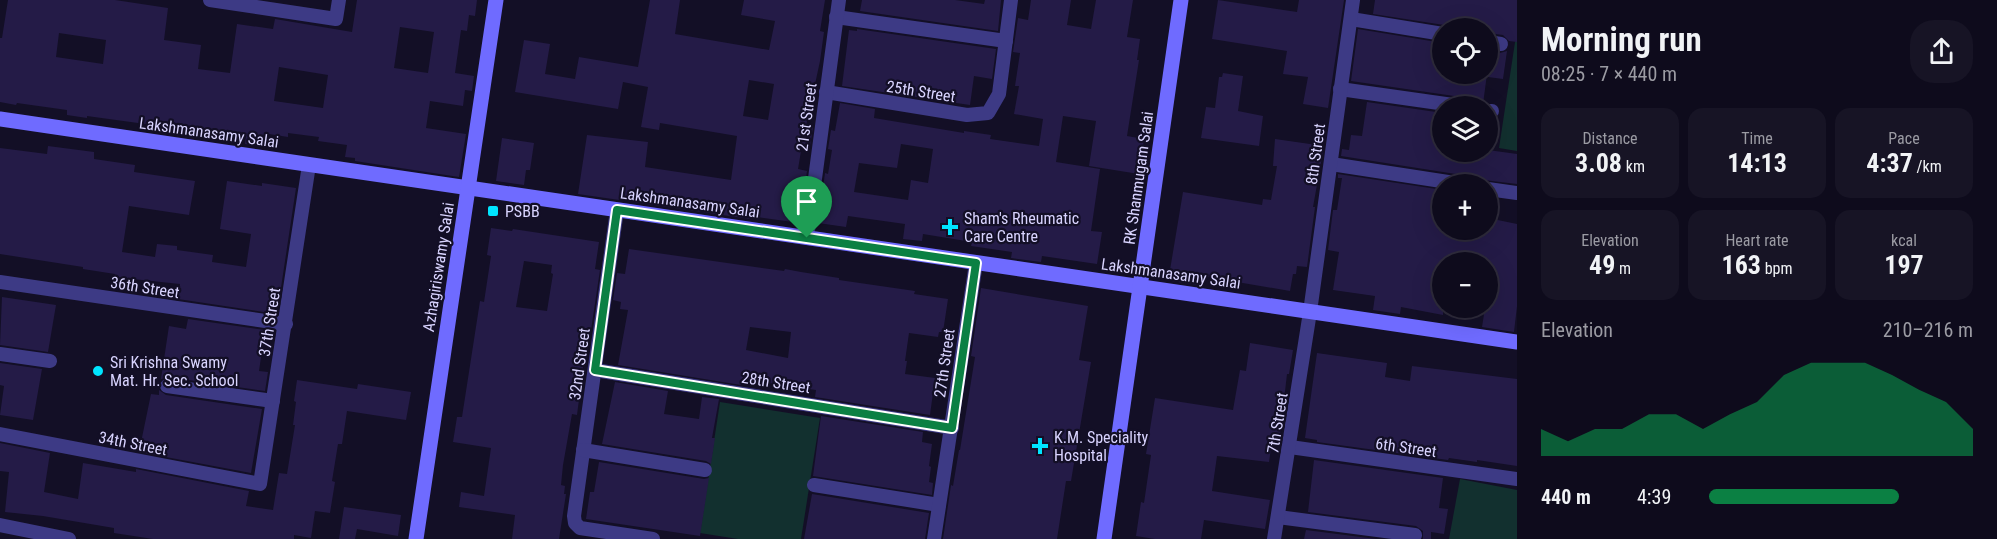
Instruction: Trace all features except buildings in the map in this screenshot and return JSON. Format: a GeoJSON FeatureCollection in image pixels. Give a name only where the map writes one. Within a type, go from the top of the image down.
{"type":"FeatureCollection","features":[{"type":"Feature","properties":{"kind":"street"},"geometry":{"type":"LineString","coordinates":[[210,0],[336,19],[339,0]]}},
{"type":"Feature","properties":{"kind":"street","name":"Azhagiriswamy Salai"},"geometry":{"type":"LineString","coordinates":[[416,539],[496,0]]}},
{"type":"Feature","properties":{"kind":"street","name":"21st Street"},"geometry":{"type":"LineString","coordinates":[[807,238],[839,0]]}},
{"type":"Feature","properties":{"kind":"street"},"geometry":{"type":"LineString","coordinates":[[836,17],[1006,41],[1011,0]]}},
{"type":"Feature","properties":{"kind":"street","name":"RK Shanmugam Salai"},"geometry":{"type":"LineString","coordinates":[[1104,539],[1181,0]]}},
{"type":"Feature","properties":{"kind":"street","name":"8th Street"},"geometry":{"type":"LineString","coordinates":[[1310,312],[1353,0]]}},
{"type":"Feature","properties":{"kind":"street"},"geometry":{"type":"LineString","coordinates":[[1351,19],[1432,32]]}},
{"type":"Feature","properties":{"kind":"street","name":"25th Street"},"geometry":{"type":"LineString","coordinates":[[826,92],[967,115],[988,113],[999,94],[1006,41]]}},
{"type":"Feature","properties":{"kind":"street"},"geometry":{"type":"LineString","coordinates":[[1340,88],[1432,102]]}},
{"type":"Feature","properties":{"kind":"street","name":"Lakshmanasamy Salai"},"geometry":{"type":"LineString","coordinates":[[0,119],[1517,342]]}},
{"type":"Feature","properties":{"kind":"street"},"geometry":{"type":"LineString","coordinates":[[1330,164],[1432,180]]}},
{"type":"Feature","properties":{"kind":"street","name":"37th Street"},"geometry":{"type":"LineString","coordinates":[[260,484],[309,165]]}},
{"type":"Feature","properties":{"kind":"street"},"geometry":{"type":"LineString","coordinates":[[1498,190],[1517,193]]}},
{"type":"Feature","properties":{"kind":"street","name":"32nd Street"},"geometry":{"type":"LineString","coordinates":[[617,210],[573,516],[580,528],[653,539]]}},
{"type":"Feature","properties":{"kind":"street","name":"27th Street"},"geometry":{"type":"LineString","coordinates":[[934,539],[976,263]]}},
{"type":"Feature","properties":{"kind":"street","name":"36th Street"},"geometry":{"type":"LineString","coordinates":[[0,282],[286,324]]}},
{"type":"Feature","properties":{"kind":"street","name":"7th Street"},"geometry":{"type":"LineString","coordinates":[[1274,539],[1310,312]]}},
{"type":"Feature","properties":{"kind":"street"},"geometry":{"type":"LineString","coordinates":[[0,354],[50,361]]}},
{"type":"Feature","properties":{"kind":"street","name":"28th Street"},"geometry":{"type":"LineString","coordinates":[[595,370],[952,428]]}},
{"type":"Feature","properties":{"kind":"street"},"geometry":{"type":"LineString","coordinates":[[167,386],[273,401]]}},
{"type":"Feature","properties":{"kind":"street","name":"34th Street"},"geometry":{"type":"LineString","coordinates":[[0,434],[260,484]]}},
{"type":"Feature","properties":{"kind":"street","name":"6th Street"},"geometry":{"type":"LineString","coordinates":[[1290,447],[1517,479]]}},
{"type":"Feature","properties":{"kind":"street"},"geometry":{"type":"LineString","coordinates":[[583,450],[705,470]]}},
{"type":"Feature","properties":{"kind":"street"},"geometry":{"type":"LineString","coordinates":[[814,485],[939,505]]}},
{"type":"Feature","properties":{"kind":"street"},"geometry":{"type":"LineString","coordinates":[[1278,517],[1415,535]]}},
{"type":"Feature","properties":{"kind":"street"},"geometry":{"type":"LineString","coordinates":[[0,525],[69,539]]}},
{"type":"Feature","properties":{"kind":"green space"},"geometry":{"type":"Polygon","coordinates":[[[1517,29],[1517,151],[1499,148],[1517,29]]]}},
{"type":"Feature","properties":{"kind":"green space"},"geometry":{"type":"Polygon","coordinates":[[[720,402],[820,418],[801,539],[738,539],[700,533],[720,402]]]}},
{"type":"Feature","properties":{"kind":"green space"},"geometry":{"type":"Polygon","coordinates":[[[1460,479],[1517,490],[1517,539],[1449,539],[1460,479]]]}},
{"type":"Feature","properties":{"kind":"place","name":"PSBB"},"geometry":{"type":"Point","coordinates":[493,211]}},
{"type":"Feature","properties":{"kind":"place","name":"Sham's Rheumatic Care Centre"},"geometry":{"type":"Point","coordinates":[950,227]}},
{"type":"Feature","properties":{"kind":"place","name":"Sri Krishna Swamy Mat. Hr. Sec. School"},"geometry":{"type":"Point","coordinates":[98,371]}},
{"type":"Feature","properties":{"kind":"place","name":"K.M. Speciality Hospital"},"geometry":{"type":"Point","coordinates":[1040,446]}},
{"type":"Feature","properties":{"kind":"route"},"geometry":{"type":"LineString","coordinates":[[617,210],[807,238],[976,263],[952,428],[595,370],[617,210]]}}]}
